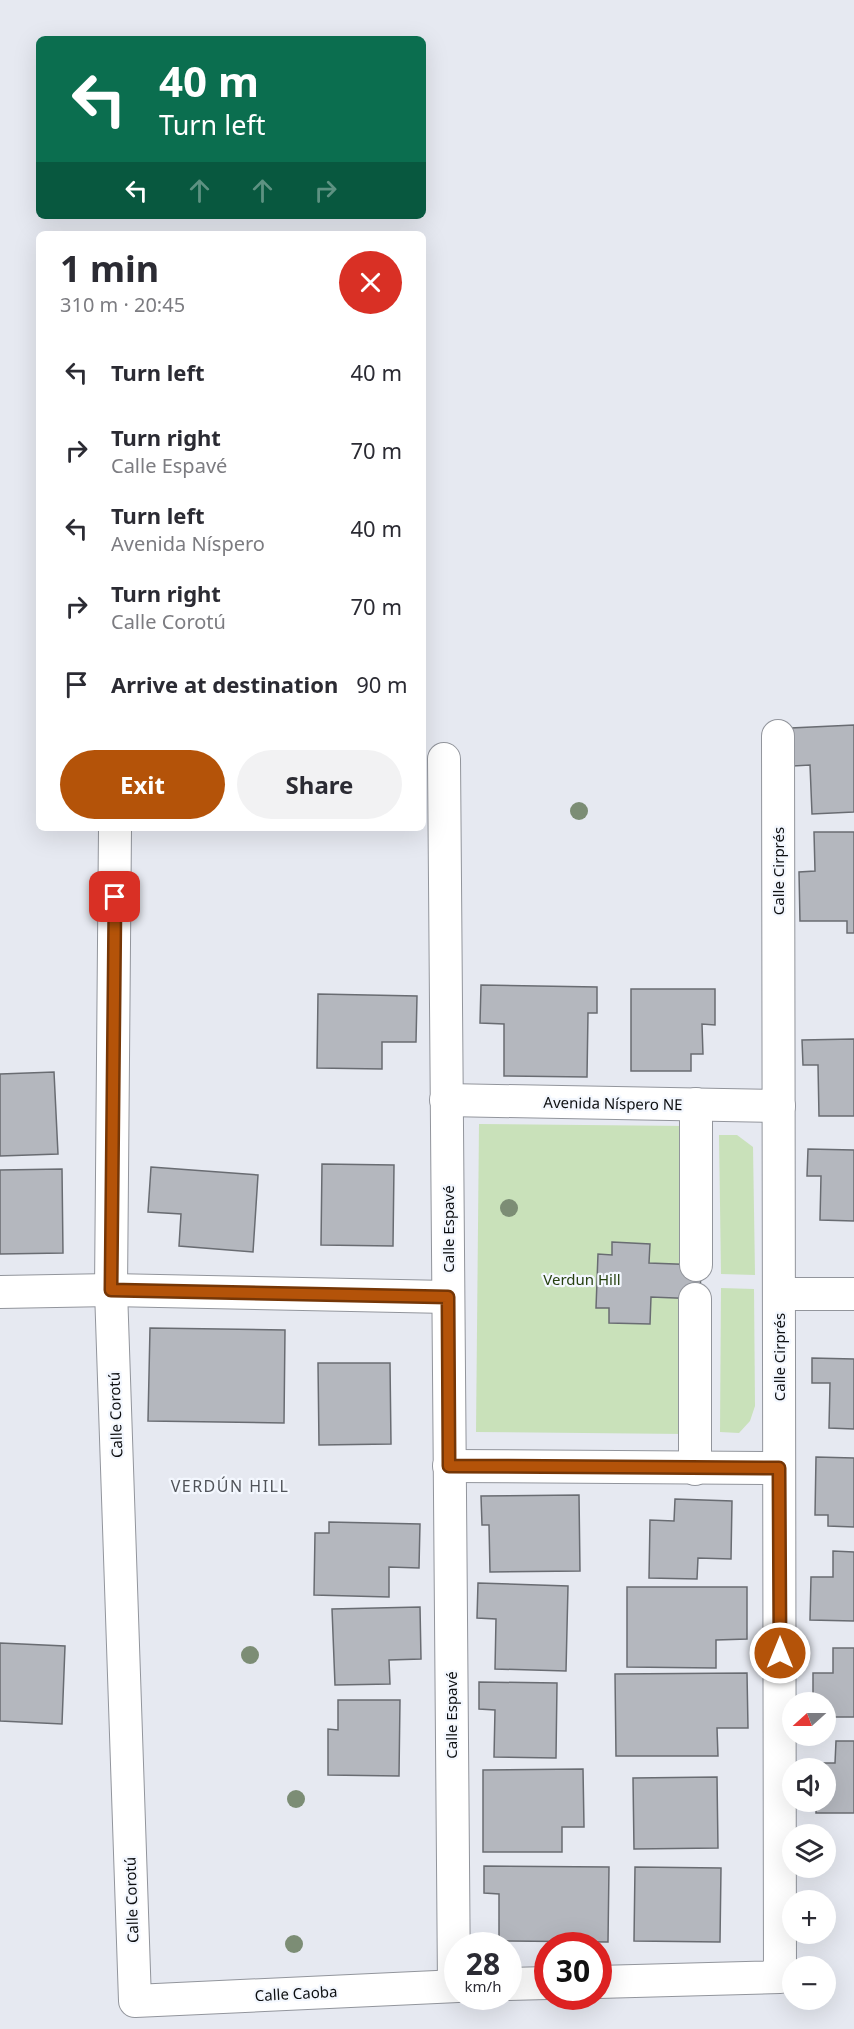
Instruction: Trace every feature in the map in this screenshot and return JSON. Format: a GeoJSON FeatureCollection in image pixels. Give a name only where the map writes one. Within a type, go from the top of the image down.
{"type":"FeatureCollection","features":[{"type":"Feature","properties":{"kind":"street","name":"Calle Cirprés"},"geometry":{"type":"LineString","coordinates":[[612,1982],[780,1977],[778,736]]}},
{"type":"Feature","properties":{"kind":"street","name":"Calle Espavé"},"geometry":{"type":"LineString","coordinates":[[444,759],[455,1932]]}},
{"type":"Feature","properties":{"kind":"street","name":"Calle Corotú"},"geometry":{"type":"LineString","coordinates":[[115,831],[111,1290],[135,2001]]}},
{"type":"Feature","properties":{"kind":"street","name":"Avenida Níspero NE"},"geometry":{"type":"LineString","coordinates":[[447,1100],[779,1106]]}},
{"type":"Feature","properties":{"kind":"street"},"geometry":{"type":"LineString","coordinates":[[696,1104],[696,1265]]}},
{"type":"Feature","properties":{"kind":"street"},"geometry":{"type":"LineString","coordinates":[[0,1292],[111,1290],[448,1297]]}},
{"type":"Feature","properties":{"kind":"street"},"geometry":{"type":"LineString","coordinates":[[779,1294],[854,1294]]}},
{"type":"Feature","properties":{"kind":"street"},"geometry":{"type":"LineString","coordinates":[[694,1469],[695,1299]]}},
{"type":"Feature","properties":{"kind":"street"},"geometry":{"type":"LineString","coordinates":[[449,1466],[779,1468]]}},
{"type":"Feature","properties":{"kind":"street","name":"Calle Caoba"},"geometry":{"type":"LineString","coordinates":[[135,2001],[444,1987]]}},
{"type":"Feature","properties":{"kind":"green space","name":"Verdun Hill"},"geometry":{"type":"Polygon","coordinates":[[[479,1124],[687,1126],[685,1434],[476,1432],[479,1124]]]}},
{"type":"Feature","properties":{"kind":"green space"},"geometry":{"type":"Polygon","coordinates":[[[719,1135],[737,1135],[753,1147],[755,1275],[721,1274],[719,1135]]]}},
{"type":"Feature","properties":{"kind":"green space"},"geometry":{"type":"Polygon","coordinates":[[[721,1288],[754,1289],[755,1406],[750,1421],[739,1433],[720,1432],[721,1288]]]}},
{"type":"Feature","properties":{"kind":"building"},"geometry":{"type":"Polygon","coordinates":[[[854,725],[854,812],[812,814],[810,765],[793,766],[791,728],[854,725]]]}},
{"type":"Feature","properties":{"kind":"building"},"geometry":{"type":"Polygon","coordinates":[[[814,832],[854,832],[854,933],[847,933],[847,921],[800,921],[799,872],[815,871],[814,832]]]}},
{"type":"Feature","properties":{"kind":"building"},"geometry":{"type":"Polygon","coordinates":[[[481,985],[597,987],[597,1013],[588,1013],[587,1077],[504,1076],[504,1024],[480,1023],[481,985]]]}},
{"type":"Feature","properties":{"kind":"building"},"geometry":{"type":"Polygon","coordinates":[[[631,989],[715,989],[715,1025],[702,1024],[703,1054],[691,1054],[691,1071],[631,1071],[631,989]]]}},
{"type":"Feature","properties":{"kind":"building"},"geometry":{"type":"Polygon","coordinates":[[[318,994],[417,996],[416,1042],[382,1042],[382,1069],[317,1068],[318,994]]]}},
{"type":"Feature","properties":{"kind":"building"},"geometry":{"type":"Polygon","coordinates":[[[854,1039],[854,1116],[819,1116],[818,1065],[803,1065],[802,1040],[854,1039]]]}},
{"type":"Feature","properties":{"kind":"building"},"geometry":{"type":"Polygon","coordinates":[[[54,1072],[58,1154],[0,1156],[0,1074],[54,1072]]]}},
{"type":"Feature","properties":{"kind":"building"},"geometry":{"type":"Polygon","coordinates":[[[808,1149],[854,1150],[854,1221],[820,1220],[821,1176],[807,1176],[808,1149]]]}},
{"type":"Feature","properties":{"kind":"building"},"geometry":{"type":"Polygon","coordinates":[[[322,1164],[394,1165],[393,1246],[321,1245],[322,1164]]]}},
{"type":"Feature","properties":{"kind":"building"},"geometry":{"type":"Polygon","coordinates":[[[151,1167],[258,1175],[253,1252],[179,1246],[181,1214],[148,1212],[151,1167]]]}},
{"type":"Feature","properties":{"kind":"building"},"geometry":{"type":"Polygon","coordinates":[[[62,1169],[63,1253],[0,1254],[0,1170],[62,1169]]]}},
{"type":"Feature","properties":{"kind":"building"},"geometry":{"type":"Polygon","coordinates":[[[612,1242],[650,1244],[649,1263],[701,1265],[700,1299],[651,1297],[650,1324],[609,1323],[609,1308],[596,1308],[598,1254],[612,1255],[612,1242]]]}},
{"type":"Feature","properties":{"kind":"building"},"geometry":{"type":"Polygon","coordinates":[[[150,1328],[285,1330],[284,1423],[148,1421],[150,1328]]]}},
{"type":"Feature","properties":{"kind":"building"},"geometry":{"type":"Polygon","coordinates":[[[812,1358],[854,1359],[854,1429],[829,1428],[830,1383],[812,1383],[812,1358]]]}},
{"type":"Feature","properties":{"kind":"building"},"geometry":{"type":"Polygon","coordinates":[[[318,1363],[390,1363],[391,1444],[319,1445],[318,1363]]]}},
{"type":"Feature","properties":{"kind":"building"},"geometry":{"type":"Polygon","coordinates":[[[816,1457],[854,1458],[854,1527],[828,1526],[828,1515],[815,1515],[816,1457]]]}},
{"type":"Feature","properties":{"kind":"building"},"geometry":{"type":"Polygon","coordinates":[[[579,1495],[580,1571],[490,1572],[489,1525],[482,1525],[481,1496],[579,1495]]]}},
{"type":"Feature","properties":{"kind":"building"},"geometry":{"type":"Polygon","coordinates":[[[675,1499],[732,1501],[731,1559],[698,1558],[697,1579],[649,1578],[650,1520],[674,1521],[675,1499]]]}},
{"type":"Feature","properties":{"kind":"building"},"geometry":{"type":"Polygon","coordinates":[[[329,1522],[420,1524],[419,1568],[389,1567],[389,1597],[314,1595],[315,1533],[329,1533],[329,1522]]]}},
{"type":"Feature","properties":{"kind":"building"},"geometry":{"type":"Polygon","coordinates":[[[833,1551],[854,1552],[854,1621],[810,1620],[811,1577],[833,1577],[833,1551]]]}},
{"type":"Feature","properties":{"kind":"building"},"geometry":{"type":"Polygon","coordinates":[[[478,1583],[568,1586],[566,1671],[495,1669],[496,1619],[477,1618],[478,1583]]]}},
{"type":"Feature","properties":{"kind":"building"},"geometry":{"type":"Polygon","coordinates":[[[627,1587],[747,1587],[747,1639],[716,1640],[716,1668],[627,1667],[627,1587]]]}},
{"type":"Feature","properties":{"kind":"building"},"geometry":{"type":"Polygon","coordinates":[[[420,1607],[421,1659],[389,1660],[390,1684],[335,1685],[332,1609],[420,1607]]]}},
{"type":"Feature","properties":{"kind":"building"},"geometry":{"type":"Polygon","coordinates":[[[0,1643],[65,1646],[62,1724],[0,1721],[0,1643]]]}},
{"type":"Feature","properties":{"kind":"building"},"geometry":{"type":"Polygon","coordinates":[[[833,1648],[854,1648],[854,1717],[836,1717],[836,1692],[813,1692],[813,1673],[833,1673],[833,1648]]]}},
{"type":"Feature","properties":{"kind":"building"},"geometry":{"type":"Polygon","coordinates":[[[747,1673],[748,1728],[717,1728],[718,1756],[616,1756],[615,1674],[747,1673]]]}},
{"type":"Feature","properties":{"kind":"building"},"geometry":{"type":"Polygon","coordinates":[[[479,1682],[557,1683],[556,1758],[494,1757],[495,1710],[479,1709],[479,1682]]]}},
{"type":"Feature","properties":{"kind":"building"},"geometry":{"type":"Polygon","coordinates":[[[338,1700],[400,1700],[399,1776],[328,1775],[328,1729],[338,1730],[338,1700]]]}},
{"type":"Feature","properties":{"kind":"building"},"geometry":{"type":"Polygon","coordinates":[[[836,1741],[854,1741],[854,1813],[816,1813],[836,1812],[836,1741]]]}},
{"type":"Feature","properties":{"kind":"building"},"geometry":{"type":"Polygon","coordinates":[[[583,1769],[584,1827],[562,1827],[562,1852],[483,1852],[483,1770],[583,1769]]]}},
{"type":"Feature","properties":{"kind":"building"},"geometry":{"type":"Polygon","coordinates":[[[717,1777],[718,1848],[634,1849],[633,1778],[717,1777]]]}},
{"type":"Feature","properties":{"kind":"building"},"geometry":{"type":"Polygon","coordinates":[[[484,1866],[609,1867],[608,1932],[534,1932],[534,1941],[522,1941],[522,1932],[499,1932],[499,1894],[484,1893],[484,1866]]]}},
{"type":"Feature","properties":{"kind":"building"},"geometry":{"type":"Polygon","coordinates":[[[635,1867],[721,1868],[720,1942],[634,1941],[635,1867]]]}},
{"type":"Feature","properties":{"kind":"district","name":"VERDÚN HILL"},"geometry":{"type":"Point","coordinates":[230,1486]}},
{"type":"Feature","properties":{"kind":"route"},"geometry":{"type":"LineString","coordinates":[[115,897],[111,1290],[448,1297],[449,1466],[779,1468],[780,1653]]}}]}
